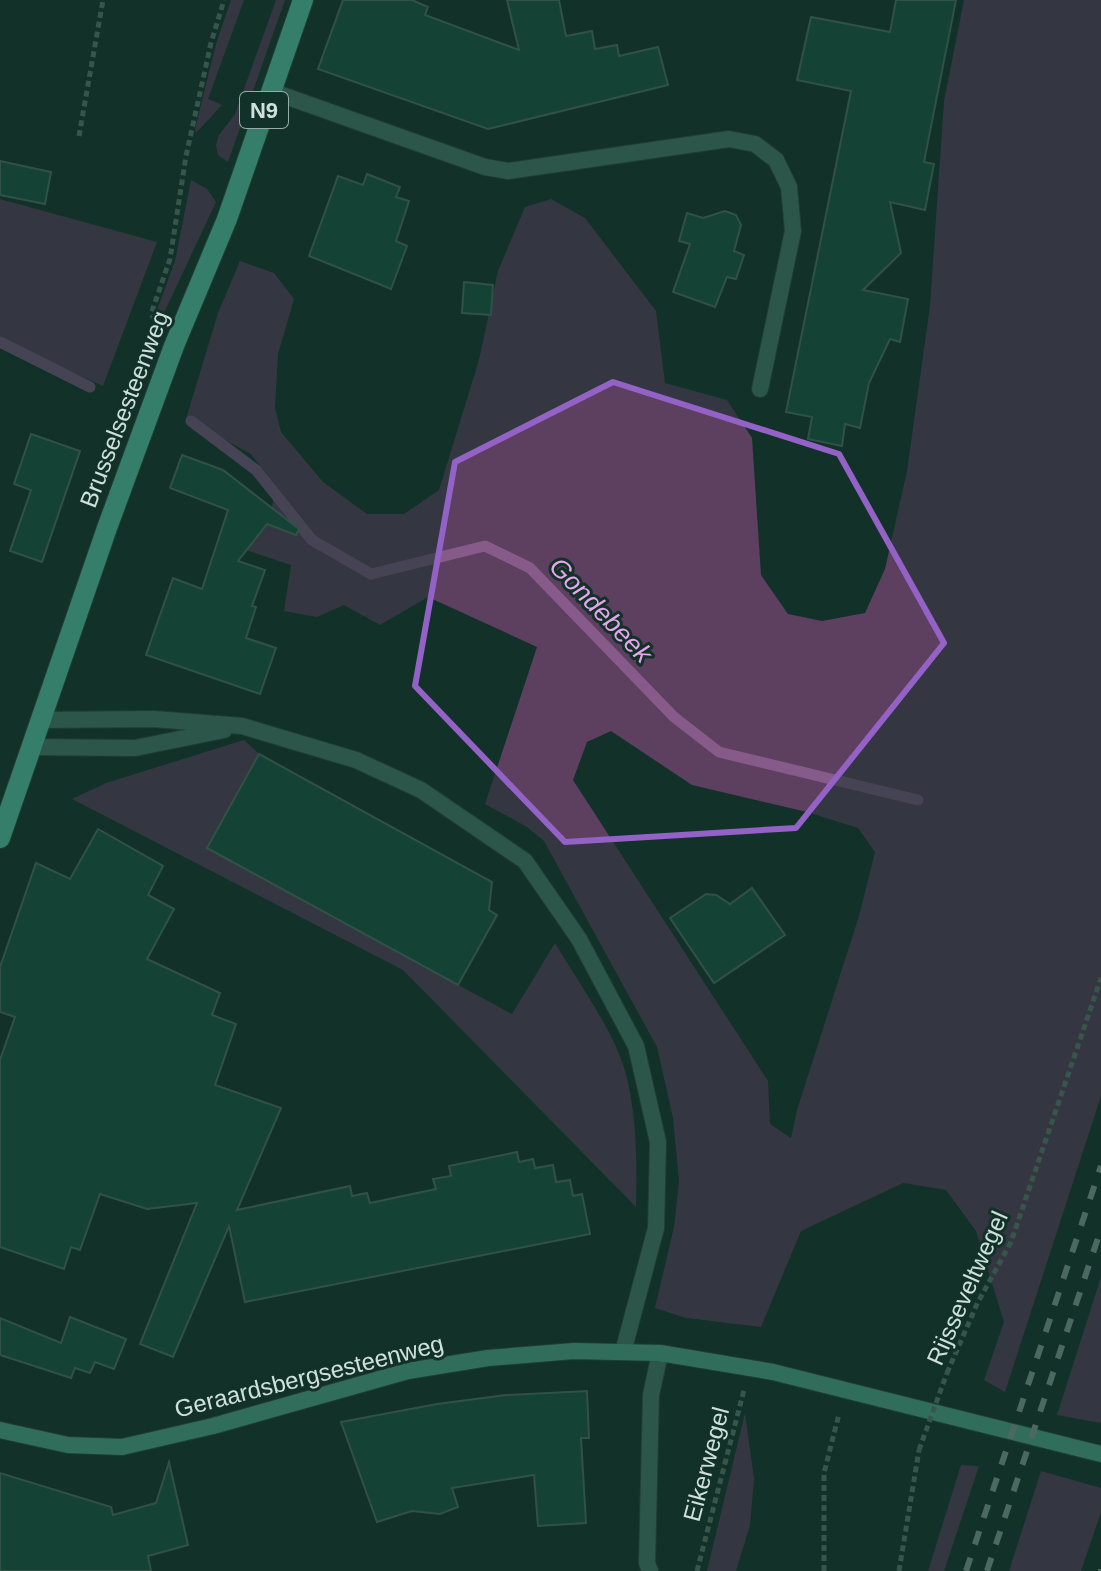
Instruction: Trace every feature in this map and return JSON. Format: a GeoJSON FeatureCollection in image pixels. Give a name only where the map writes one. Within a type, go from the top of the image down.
{"type":"FeatureCollection","features":[{"type":"Feature","properties":{"kind":"main road","name":"Brusselsesteenweg"},"geometry":{"type":"LineString","coordinates":[[0,838],[107,528],[174,346],[227,219],[303,0]]}},
{"type":"Feature","properties":{"kind":"main road","name":"Geraardsbergsesteenweg"},"geometry":{"type":"LineString","coordinates":[[0,1430],[68,1445],[122,1447],[213,1426],[408,1371],[488,1358],[574,1351],[623,1352],[660,1353],[750,1367],[1101,1454]]}},
{"type":"Feature","properties":{"kind":"street"},"geometry":{"type":"LineString","coordinates":[[271,91],[485,167],[508,171],[729,139],[755,144],[776,160],[789,187],[793,231],[760,389]]}},
{"type":"Feature","properties":{"kind":"street"},"geometry":{"type":"LineString","coordinates":[[41,720],[154,719],[242,726],[356,760],[421,790],[525,861],[579,939],[636,1046],[658,1142],[656,1228],[623,1352]]}},
{"type":"Feature","properties":{"kind":"street"},"geometry":{"type":"LineString","coordinates":[[32,747],[135,748],[242,726]]}},
{"type":"Feature","properties":{"kind":"street"},"geometry":{"type":"LineString","coordinates":[[650,1571],[647,1563],[651,1395],[660,1353]]}},
{"type":"Feature","properties":{"kind":"path"},"geometry":{"type":"LineString","coordinates":[[79,136],[103,0]]}},
{"type":"Feature","properties":{"kind":"path"},"geometry":{"type":"LineString","coordinates":[[174,346],[151,314],[170,259],[186,156],[211,43],[224,0]]}},
{"type":"Feature","properties":{"kind":"path","name":"Rijsseveltwegel"},"geometry":{"type":"LineString","coordinates":[[899,1571],[919,1450],[947,1373],[977,1304],[1011,1242],[1101,978]]}},
{"type":"Feature","properties":{"kind":"path","name":"Eikerwegel"},"geometry":{"type":"LineString","coordinates":[[697,1571],[750,1367]]}},
{"type":"Feature","properties":{"kind":"path"},"geometry":{"type":"LineString","coordinates":[[824,1571],[824,1473],[845,1389]]}},
{"type":"Feature","properties":{"kind":"highlighted area"},"geometry":{"type":"Polygon","coordinates":[[[613,382],[839,454],[944,643],[796,828],[565,842],[415,686],[455,462],[613,382]]]}},
{"type":"Feature","properties":{"kind":"shaded area"},"geometry":{"type":"Polygon","coordinates":[[[231,0],[244,0],[208,99],[222,105],[196,133],[216,44],[231,0]]]}},
{"type":"Feature","properties":{"kind":"shaded area"},"geometry":{"type":"Polygon","coordinates":[[[276,0],[285,0],[228,162],[218,155],[216,145],[219,135],[235,114],[276,0]]]}},
{"type":"Feature","properties":{"kind":"shaded area"},"geometry":{"type":"Polygon","coordinates":[[[964,0],[1101,0],[1101,1096],[1005,1392],[984,1380],[1004,1322],[976,1231],[946,1190],[903,1183],[801,1231],[761,1327],[686,1318],[655,1308],[674,1227],[679,1181],[673,1118],[657,1047],[544,841],[527,827],[485,804],[537,647],[428,597],[380,625],[344,605],[317,617],[284,611],[291,565],[219,541],[268,520],[277,488],[251,454],[186,419],[218,313],[240,261],[274,273],[294,299],[278,354],[275,408],[281,432],[323,482],[367,514],[404,514],[439,490],[479,360],[498,271],[525,207],[551,199],[585,218],[656,311],[665,383],[727,400],[752,438],[761,575],[788,614],[822,621],[865,613],[885,569],[907,471],[930,306],[944,101],[964,0]],[[611,731],[587,742],[573,780],[768,1081],[770,1124],[791,1138],[797,1110],[859,916],[875,852],[858,828],[807,812],[692,785],[611,731]]]}},
{"type":"Feature","properties":{"kind":"shaded area"},"geometry":{"type":"Polygon","coordinates":[[[191,180],[207,189],[216,202],[163,315],[158,317],[157,310],[175,261],[191,180]]]}},
{"type":"Feature","properties":{"kind":"shaded area"},"geometry":{"type":"Polygon","coordinates":[[[0,199],[157,242],[103,386],[0,339],[0,199]]]}},
{"type":"Feature","properties":{"kind":"shaded area"},"geometry":{"type":"Polygon","coordinates":[[[244,740],[259,754],[208,849],[512,1014],[555,943],[606,1027],[622,1061],[635,1126],[636,1207],[403,970],[72,799],[106,783],[244,740]]]}},
{"type":"Feature","properties":{"kind":"shaded area"},"geometry":{"type":"Polygon","coordinates":[[[1101,1277],[1101,1423],[1057,1415],[1101,1277]]]}},
{"type":"Feature","properties":{"kind":"shaded area"},"geometry":{"type":"Polygon","coordinates":[[[745,1413],[754,1479],[750,1525],[736,1571],[707,1571],[745,1413]]]}},
{"type":"Feature","properties":{"kind":"shaded area"},"geometry":{"type":"Polygon","coordinates":[[[961,1465],[979,1466],[944,1571],[928,1571],[961,1465]]]}},
{"type":"Feature","properties":{"kind":"shaded area"},"geometry":{"type":"Polygon","coordinates":[[[1041,1471],[1101,1488],[1101,1512],[1081,1571],[1009,1571],[1041,1471]]]}},
{"type":"Feature","properties":{"kind":"building"},"geometry":{"type":"Polygon","coordinates":[[[343,0],[412,0],[428,7],[425,15],[519,50],[507,0],[559,0],[566,36],[592,31],[595,49],[617,45],[619,56],[658,47],[668,85],[488,129],[318,69],[343,0]]]}},
{"type":"Feature","properties":{"kind":"building"},"geometry":{"type":"Polygon","coordinates":[[[896,0],[956,0],[924,162],[934,164],[925,210],[890,202],[901,253],[863,290],[908,299],[900,342],[890,339],[869,383],[860,428],[845,424],[842,446],[808,439],[812,417],[786,412],[851,91],[797,80],[811,17],[890,32],[896,0]]]}},
{"type":"Feature","properties":{"kind":"building"},"geometry":{"type":"Polygon","coordinates":[[[0,161],[51,172],[45,204],[0,195],[0,161]]]}},
{"type":"Feature","properties":{"kind":"building"},"geometry":{"type":"Polygon","coordinates":[[[367,174],[400,187],[396,197],[409,201],[396,241],[407,246],[391,289],[309,256],[338,176],[363,185],[367,174]]]}},
{"type":"Feature","properties":{"kind":"building"},"geometry":{"type":"Polygon","coordinates":[[[725,211],[736,215],[741,225],[734,251],[744,255],[736,279],[727,277],[715,307],[673,292],[690,244],[679,241],[687,213],[703,218],[725,211]]]}},
{"type":"Feature","properties":{"kind":"building"},"geometry":{"type":"Polygon","coordinates":[[[464,282],[493,285],[491,315],[462,313],[464,282]]]}},
{"type":"Feature","properties":{"kind":"building"},"geometry":{"type":"Polygon","coordinates":[[[31,434],[80,451],[42,562],[10,551],[31,490],[14,484],[31,434]]]}},
{"type":"Feature","properties":{"kind":"building"},"geometry":{"type":"Polygon","coordinates":[[[182,455],[223,470],[299,529],[296,535],[267,524],[238,561],[265,570],[252,606],[256,607],[246,638],[276,648],[260,694],[146,655],[173,578],[202,589],[228,510],[170,488],[182,455]]]}},
{"type":"Feature","properties":{"kind":"building"},"geometry":{"type":"Polygon","coordinates":[[[259,754],[492,882],[489,910],[497,915],[458,985],[207,848],[259,754]]]}},
{"type":"Feature","properties":{"kind":"building"},"geometry":{"type":"Polygon","coordinates":[[[98,829],[163,866],[148,895],[174,909],[147,959],[220,993],[212,1015],[236,1024],[215,1085],[281,1108],[237,1210],[350,1186],[352,1196],[367,1193],[370,1203],[436,1189],[433,1179],[451,1176],[449,1166],[517,1152],[519,1162],[533,1159],[535,1168],[553,1165],[556,1182],[570,1180],[573,1196],[582,1194],[590,1234],[245,1302],[229,1226],[173,1357],[140,1344],[197,1203],[147,1209],[100,1194],[80,1250],[71,1247],[64,1269],[0,1247],[0,1060],[15,1017],[0,1012],[0,967],[36,863],[70,879],[98,829]]]}},
{"type":"Feature","properties":{"kind":"building"},"geometry":{"type":"Polygon","coordinates":[[[752,888],[785,935],[714,983],[670,918],[706,894],[716,895],[730,904],[752,888]]]}},
{"type":"Feature","properties":{"kind":"building"},"geometry":{"type":"Polygon","coordinates":[[[70,1317],[126,1339],[114,1369],[95,1362],[90,1373],[75,1368],[71,1378],[0,1355],[0,1318],[61,1343],[70,1317]]]}},
{"type":"Feature","properties":{"kind":"building"},"geometry":{"type":"Polygon","coordinates":[[[587,1391],[589,1438],[581,1438],[586,1523],[538,1526],[534,1475],[452,1488],[458,1507],[440,1514],[412,1511],[377,1522],[341,1422],[506,1395],[587,1391]]]}},
{"type":"Feature","properties":{"kind":"building"},"geometry":{"type":"Polygon","coordinates":[[[169,1462],[188,1545],[148,1556],[151,1571],[0,1571],[0,1473],[111,1507],[113,1515],[156,1503],[169,1462]]]}},
{"type":"Feature","properties":{"kind":"waterway","name":"Gondebeek"},"geometry":{"type":"LineString","coordinates":[[0,342],[90,387]]}},
{"type":"Feature","properties":{"kind":"waterway","name":"Gondebeek"},"geometry":{"type":"LineString","coordinates":[[191,421],[256,470],[312,540],[371,574],[485,546],[530,568],[674,717],[719,752],[918,800]]}},
{"type":"Feature","properties":{"kind":"railway"},"geometry":{"type":"LineString","coordinates":[[966,1571],[1101,1166]]}},
{"type":"Feature","properties":{"kind":"railway"},"geometry":{"type":"LineString","coordinates":[[987,1571],[1101,1229]]}}]}
